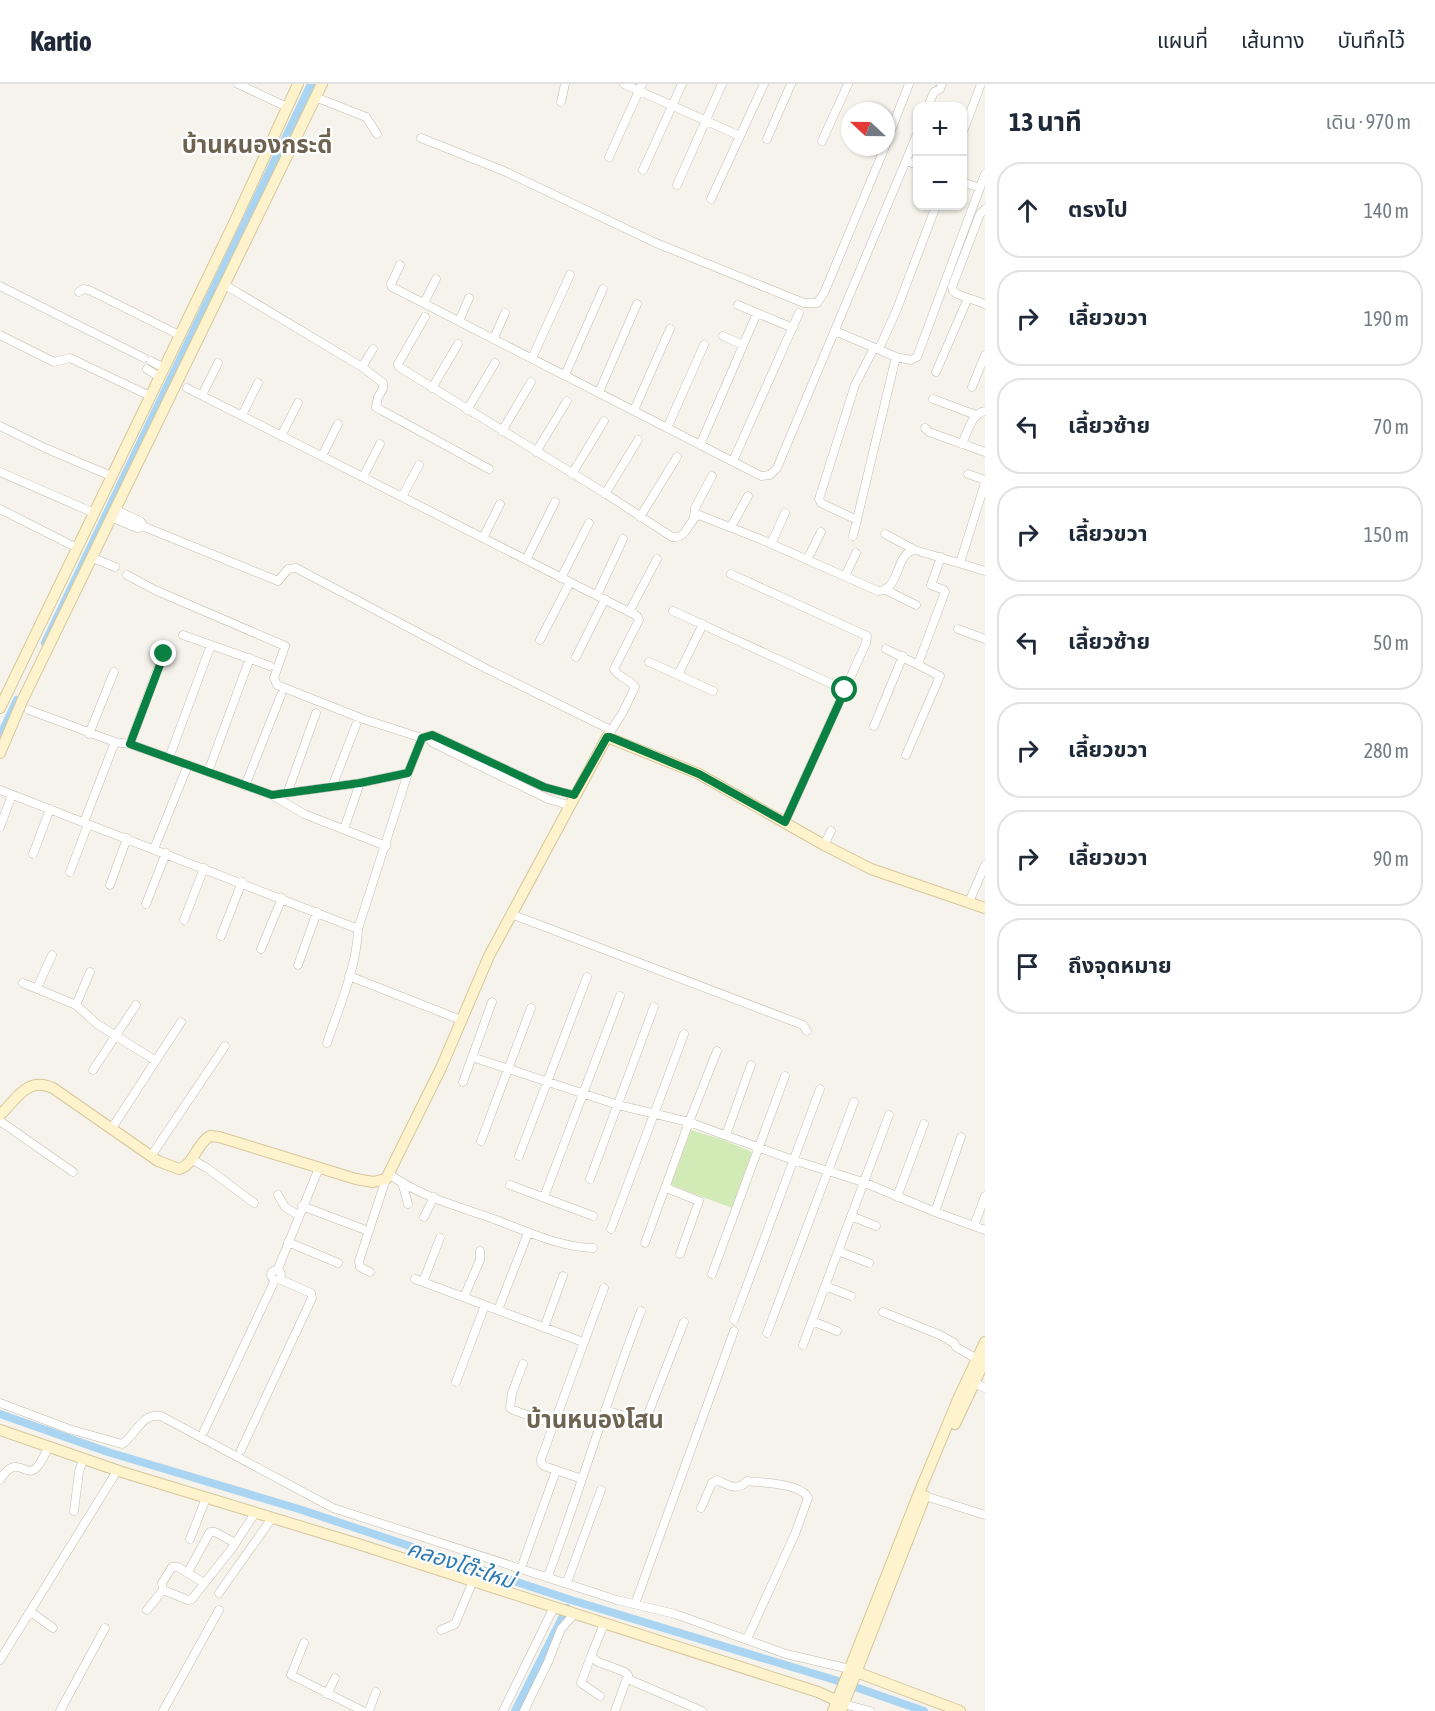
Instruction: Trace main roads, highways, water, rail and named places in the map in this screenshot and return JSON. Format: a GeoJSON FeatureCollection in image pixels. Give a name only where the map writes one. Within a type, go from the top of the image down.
{"type":"FeatureCollection","features":[{"type":"Feature","properties":{"kind":"waterway"},"geometry":{"type":"LineString","coordinates":[[45,643],[311,84]]}},
{"type":"Feature","properties":{"kind":"waterway"},"geometry":{"type":"LineString","coordinates":[[0,736],[17,700]]}},
{"type":"Feature","properties":{"kind":"waterway","name":"คลองโต๊ะใหม่"},"geometry":{"type":"LineString","coordinates":[[0,1414],[108,1452],[302,1510],[571,1600],[835,1680],[924,1711]]}},
{"type":"Feature","properties":{"kind":"waterway"},"geometry":{"type":"LineString","coordinates":[[515,1711],[567,1608]]}},
{"type":"Feature","properties":{"kind":"district","name":"บ้านหนองกระดี่"},"geometry":{"type":"Point","coordinates":[257,145]}},
{"type":"Feature","properties":{"kind":"district","name":"บ้านหนองโสน"},"geometry":{"type":"Point","coordinates":[595,1420]}}]}
